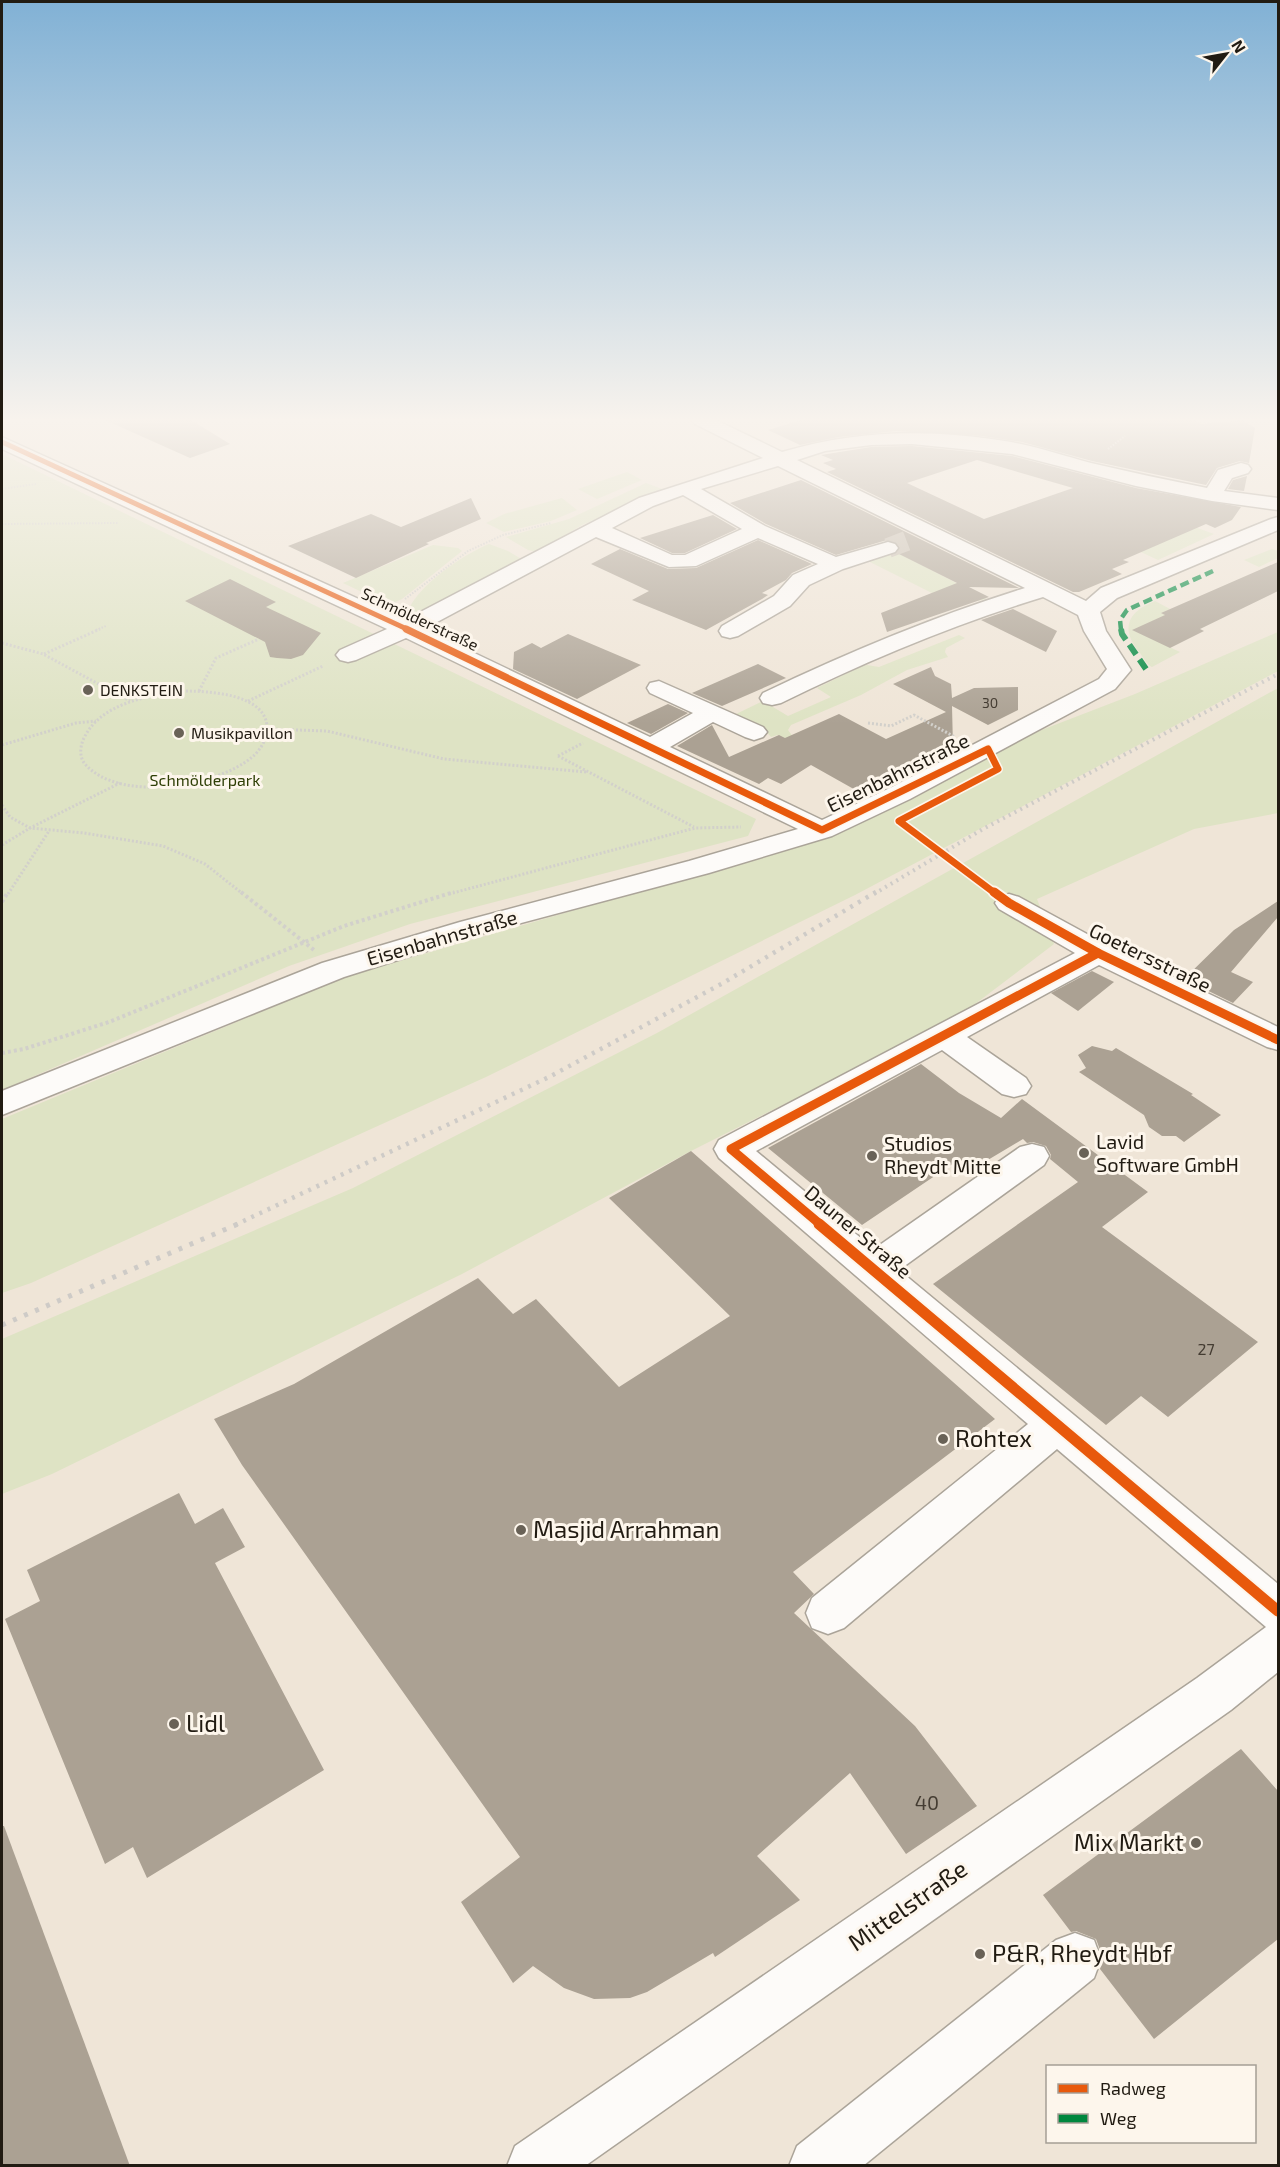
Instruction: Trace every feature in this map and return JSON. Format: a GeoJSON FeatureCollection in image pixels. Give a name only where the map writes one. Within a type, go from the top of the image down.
{"type":"FeatureCollection","features":[{"type":"Feature","properties":{"kind":"street"},"geometry":{"type":"LineString","coordinates":[[348,655],[520,579],[610,521]]}},
{"type":"Feature","properties":{"kind":"street"},"geometry":{"type":"LineString","coordinates":[[742,521],[835,564]]}},
{"type":"Feature","properties":{"kind":"street"},"geometry":{"type":"LineString","coordinates":[[895,521],[922,536],[1088,610],[1109,593],[1278,523]]}},
{"type":"Feature","properties":{"kind":"street","name":"Schmölderstraße"},"geometry":{"type":"LineString","coordinates":[[177,522],[406,629],[464,651],[822,830]]}},
{"type":"Feature","properties":{"kind":"street"},"geometry":{"type":"LineString","coordinates":[[596,529],[669,561],[688,561],[758,530]]}},
{"type":"Feature","properties":{"kind":"street"},"geometry":{"type":"LineString","coordinates":[[730,631],[782,601],[801,580],[835,564],[888,548]]}},
{"type":"Feature","properties":{"kind":"street"},"geometry":{"type":"LineString","coordinates":[[772,698],[844,663],[968,613],[1043,590]]}},
{"type":"Feature","properties":{"kind":"street","name":"Eisenbahnstraße"},"geometry":{"type":"LineString","coordinates":[[2,1104],[333,970],[470,928],[699,867],[822,830],[982,752],[1107,684],[1119,670],[1095,631],[1088,610]]}},
{"type":"Feature","properties":{"kind":"street"},"geometry":{"type":"LineString","coordinates":[[659,688],[754,732]]}},
{"type":"Feature","properties":{"kind":"street"},"geometry":{"type":"LineString","coordinates":[[652,747],[712,712]]}},
{"type":"Feature","properties":{"kind":"street","name":"Goetersstraße"},"geometry":{"type":"LineString","coordinates":[[1009,903],[1098,953],[1278,1040]]}},
{"type":"Feature","properties":{"kind":"street","name":"Dauner Straße"},"geometry":{"type":"LineString","coordinates":[[1098,953],[732,1149],[1278,1611]]}},
{"type":"Feature","properties":{"kind":"street"},"geometry":{"type":"LineString","coordinates":[[944,1036],[1014,1086]]}},
{"type":"Feature","properties":{"kind":"street"},"geometry":{"type":"LineString","coordinates":[[873,1269],[1032,1156]]}},
{"type":"Feature","properties":{"kind":"street"},"geometry":{"type":"LineString","coordinates":[[828,1613],[1057,1425]]}},
{"type":"Feature","properties":{"kind":"street","name":"Mittelstraße"},"geometry":{"type":"LineString","coordinates":[[535,2166],[1214,1694],[1278,1644]]}},
{"type":"Feature","properties":{"kind":"street"},"geometry":{"type":"LineString","coordinates":[[817,2166],[1074,1959]]}},
{"type":"Feature","properties":{"kind":"path"},"geometry":{"type":"LineString","coordinates":[[2,524],[177,522]]}},
{"type":"Feature","properties":{"kind":"path"},"geometry":{"type":"LineString","coordinates":[[43,654],[106,626]]}},
{"type":"Feature","properties":{"kind":"path"},"geometry":{"type":"LineString","coordinates":[[199,691],[216,658],[259,639]]}},
{"type":"Feature","properties":{"kind":"path"},"geometry":{"type":"LineString","coordinates":[[2,643],[43,654],[131,702]]}},
{"type":"Feature","properties":{"kind":"path"},"geometry":{"type":"LineString","coordinates":[[248,701],[348,655]]}},
{"type":"Feature","properties":{"kind":"path"},"geometry":{"type":"LineString","coordinates":[[199,691],[220,693],[248,701],[264,716],[268,729],[264,743],[251,758],[231,770],[206,780],[157,787],[120,783],[99,775],[85,764],[80,750],[84,735],[96,721],[131,702],[164,693],[199,691]]}},
{"type":"Feature","properties":{"kind":"path"},"geometry":{"type":"LineString","coordinates":[[868,723],[891,726],[914,715],[982,752]]}},
{"type":"Feature","properties":{"kind":"path"},"geometry":{"type":"LineString","coordinates":[[2,745],[76,723],[96,721]]}},
{"type":"Feature","properties":{"kind":"path"},"geometry":{"type":"LineString","coordinates":[[268,729],[327,731],[444,759],[586,772]]}},
{"type":"Feature","properties":{"kind":"path"},"geometry":{"type":"LineString","coordinates":[[2,1053],[24,1049],[109,1022],[344,926],[424,900],[695,828],[558,756]]}},
{"type":"Feature","properties":{"kind":"path"},"geometry":{"type":"LineString","coordinates":[[2,845],[30,828],[120,783]]}},
{"type":"Feature","properties":{"kind":"path"},"geometry":{"type":"LineString","coordinates":[[2,805],[10,817],[30,828],[84,833],[163,846],[205,864],[307,942],[333,970]]}},
{"type":"Feature","properties":{"kind":"path"},"geometry":{"type":"LineString","coordinates":[[2,902],[49,831]]}},
{"type":"Feature","properties":{"kind":"green space","name":"Schmölderpark"},"geometry":{"type":"Polygon","coordinates":[[[2,521],[141,521],[756,819],[748,836],[410,924],[289,966],[2,1090],[2,521]]]}},
{"type":"Feature","properties":{"kind":"green space"},"geometry":{"type":"Polygon","coordinates":[[[490,521],[550,521],[504,532],[486,523],[490,521]]]}},
{"type":"Feature","properties":{"kind":"green space"},"geometry":{"type":"Polygon","coordinates":[[[562,521],[591,521],[537,552],[528,550],[506,537],[562,521]]]}},
{"type":"Feature","properties":{"kind":"green space"},"geometry":{"type":"Polygon","coordinates":[[[1164,521],[1179,521],[1214,534],[1158,560],[1130,547],[1148,548],[1180,534],[1164,521]]]}},
{"type":"Feature","properties":{"kind":"green space"},"geometry":{"type":"Polygon","coordinates":[[[489,544],[523,560],[424,613],[408,611],[421,591],[443,571],[489,544]]]}},
{"type":"Feature","properties":{"kind":"green space"},"geometry":{"type":"Polygon","coordinates":[[[433,545],[458,548],[462,551],[402,599],[389,605],[343,583],[433,545]]]}},
{"type":"Feature","properties":{"kind":"green space"},"geometry":{"type":"Polygon","coordinates":[[[891,549],[987,599],[956,605],[866,560],[891,549]]]}},
{"type":"Feature","properties":{"kind":"green space"},"geometry":{"type":"Polygon","coordinates":[[[1272,549],[1278,551],[1278,558],[1259,567],[1244,560],[1272,549]]]}},
{"type":"Feature","properties":{"kind":"green space"},"geometry":{"type":"Polygon","coordinates":[[[1155,601],[1170,609],[1162,613],[1166,615],[1133,630],[1180,652],[1152,667],[1134,644],[1129,629],[1130,622],[1138,610],[1155,601]]]}},
{"type":"Feature","properties":{"kind":"green space"},"geometry":{"type":"Polygon","coordinates":[[[1278,632],[1278,671],[855,895],[486,1077],[31,1283],[2,1293],[2,1119],[348,976],[825,837],[1039,731],[1135,694],[1278,632]]]}},
{"type":"Feature","properties":{"kind":"green space"},"geometry":{"type":"Polygon","coordinates":[[[959,635],[965,638],[946,648],[945,652],[948,657],[907,670],[861,695],[791,725],[788,730],[799,745],[778,735],[771,737],[763,728],[736,714],[763,701],[788,716],[831,697],[817,688],[862,666],[879,667],[959,635]]]}},
{"type":"Feature","properties":{"kind":"green space"},"geometry":{"type":"Polygon","coordinates":[[[1278,688],[1278,813],[1194,829],[1037,899],[1054,944],[958,1017],[691,1151],[462,1274],[52,1474],[2,1494],[2,1339],[353,1188],[657,1033],[1278,688]]]}},
{"type":"Feature","properties":{"kind":"building"},"geometry":{"type":"Polygon","coordinates":[[[353,521],[387,521],[401,527],[415,521],[476,521],[356,578],[288,546],[353,521]]]}},
{"type":"Feature","properties":{"kind":"building"},"geometry":{"type":"Polygon","coordinates":[[[694,521],[724,521],[737,529],[685,553],[672,553],[640,538],[694,521]]]}},
{"type":"Feature","properties":{"kind":"building"},"geometry":{"type":"Polygon","coordinates":[[[761,521],[884,521],[1019,588],[969,587],[989,597],[887,632],[881,613],[957,583],[897,553],[900,548],[896,542],[887,540],[836,555],[761,521]]]}},
{"type":"Feature","properties":{"kind":"building"},"geometry":{"type":"Polygon","coordinates":[[[928,521],[1230,521],[1215,528],[1206,524],[1123,560],[1129,562],[1112,569],[1122,574],[1079,592],[1073,592],[928,521]]]}},
{"type":"Feature","properties":{"kind":"building"},"geometry":{"type":"Polygon","coordinates":[[[758,540],[812,564],[792,573],[786,580],[762,593],[768,595],[762,599],[706,630],[632,600],[649,591],[591,564],[620,549],[668,569],[696,568],[758,540]]]}},
{"type":"Feature","properties":{"kind":"building"},"geometry":{"type":"Polygon","coordinates":[[[1278,562],[1278,591],[1200,629],[1204,631],[1170,648],[1132,630],[1165,615],[1161,613],[1278,562]]]}},
{"type":"Feature","properties":{"kind":"building"},"geometry":{"type":"Polygon","coordinates":[[[230,579],[276,602],[266,607],[321,633],[303,655],[291,659],[270,657],[265,642],[185,601],[230,579]]]}},
{"type":"Feature","properties":{"kind":"building"},"geometry":{"type":"Polygon","coordinates":[[[1013,609],[1057,631],[1046,652],[981,620],[1013,609]]]}},
{"type":"Feature","properties":{"kind":"building"},"geometry":{"type":"Polygon","coordinates":[[[568,634],[641,665],[577,699],[513,669],[514,652],[532,643],[541,648],[568,634]]]}},
{"type":"Feature","properties":{"kind":"building"},"geometry":{"type":"Polygon","coordinates":[[[758,664],[786,678],[722,706],[692,693],[758,664]]]}},
{"type":"Feature","properties":{"kind":"building"},"geometry":{"type":"Polygon","coordinates":[[[931,667],[935,676],[951,684],[952,698],[974,688],[1018,687],[1018,710],[988,725],[952,706],[953,747],[943,747],[859,792],[811,765],[781,784],[768,778],[759,784],[677,746],[712,725],[729,757],[779,735],[785,738],[839,714],[886,739],[946,712],[893,684],[931,667]]]}},
{"type":"Feature","properties":{"kind":"building"},"geometry":{"type":"Polygon","coordinates":[[[668,704],[688,713],[651,734],[627,723],[668,704]]]}},
{"type":"Feature","properties":{"kind":"building"},"geometry":{"type":"Polygon","coordinates":[[[1278,901],[1278,917],[1231,972],[1253,982],[1233,1003],[1184,979],[1234,930],[1278,901]]]}},
{"type":"Feature","properties":{"kind":"building"},"geometry":{"type":"Polygon","coordinates":[[[1092,971],[1114,982],[1078,1011],[1051,993],[1092,971]]]}},
{"type":"Feature","properties":{"kind":"building"},"geometry":{"type":"Polygon","coordinates":[[[1092,1046],[1112,1051],[1116,1048],[1193,1094],[1191,1095],[1221,1115],[1184,1142],[1176,1136],[1162,1136],[1149,1127],[1144,1115],[1079,1072],[1086,1068],[1078,1055],[1092,1046]]]}},
{"type":"Feature","properties":{"kind":"building"},"geometry":{"type":"Polygon","coordinates":[[[921,1064],[959,1093],[1001,1118],[1022,1099],[1148,1192],[1102,1227],[1258,1342],[1168,1417],[1141,1396],[1106,1425],[933,1284],[1078,1182],[1050,1159],[1051,1155],[1046,1146],[1033,1142],[1027,1143],[1023,1139],[966,1173],[954,1163],[862,1225],[768,1148],[921,1064]]]}},
{"type":"Feature","properties":{"kind":"building"},"geometry":{"type":"Polygon","coordinates":[[[691,1151],[995,1419],[793,1572],[814,1594],[794,1613],[915,1726],[977,1806],[906,1854],[850,1773],[757,1856],[800,1900],[715,1957],[713,1953],[647,1992],[630,1998],[594,1999],[564,1988],[533,1966],[513,1983],[461,1902],[520,1857],[242,1465],[214,1419],[294,1384],[478,1278],[513,1314],[536,1299],[619,1387],[730,1316],[609,1198],[691,1151]]]}},
{"type":"Feature","properties":{"kind":"building","name":"Lidl"},"geometry":{"type":"Polygon","coordinates":[[[179,1493],[195,1524],[223,1508],[245,1547],[215,1563],[324,1770],[147,1878],[133,1847],[105,1864],[5,1619],[40,1601],[27,1570],[179,1493]]]}},
{"type":"Feature","properties":{"kind":"building","name":"Mix Markt"},"geometry":{"type":"Polygon","coordinates":[[[1241,1749],[1278,1791],[1278,1939],[1154,2039],[1100,1969],[1103,1958],[1096,1939],[1076,1931],[1071,1932],[1043,1895],[1241,1749]]]}},
{"type":"Feature","properties":{"kind":"building"},"geometry":{"type":"Polygon","coordinates":[[[2,1826],[4,1826],[130,2166],[2,2166],[2,1826]]]}},
{"type":"Feature","properties":{"kind":"tunnel"},"geometry":{"type":"LineString","coordinates":[[888,548],[914,538]]}},
{"type":"Feature","properties":{"kind":"railway"},"geometry":{"type":"LineString","coordinates":[[874,894],[983,829],[1278,674]]}},
{"type":"Feature","properties":{"kind":"railway"},"geometry":{"type":"LineString","coordinates":[[235,1225],[549,1077],[723,983],[876,892]]}},
{"type":"Feature","properties":{"kind":"railway"},"geometry":{"type":"LineString","coordinates":[[2,1325],[238,1224]]}},
{"type":"Feature","properties":{"kind":"marked path"},"geometry":{"type":"LineString","coordinates":[[1146,669],[1122,634],[1120,620],[1127,610],[1213,571]]}},
{"type":"Feature","properties":{"kind":"cycle path"},"geometry":{"type":"LineString","coordinates":[[173,521],[406,629],[822,830],[988,749],[998,769],[899,821],[1009,903],[1098,953],[1278,1040]]}},
{"type":"Feature","properties":{"kind":"cycle path"},"geometry":{"type":"LineString","coordinates":[[1098,953],[731,1149],[1278,1611]]}},
{"type":"Feature","properties":{"kind":"place","name":"DENKSTEIN"},"geometry":{"type":"Point","coordinates":[88,690]}},
{"type":"Feature","properties":{"kind":"place","name":"Musikpavillon"},"geometry":{"type":"Point","coordinates":[179,733]}},
{"type":"Feature","properties":{"kind":"place","name":"Lavid Software GmbH"},"geometry":{"type":"Point","coordinates":[1084,1153]}},
{"type":"Feature","properties":{"kind":"place","name":"Studios Rheydt Mitte"},"geometry":{"type":"Point","coordinates":[872,1156]}},
{"type":"Feature","properties":{"kind":"place","name":"Rohtex"},"geometry":{"type":"Point","coordinates":[943,1439]}},
{"type":"Feature","properties":{"kind":"place","name":"Masjid Arrahman"},"geometry":{"type":"Point","coordinates":[521,1530]}},
{"type":"Feature","properties":{"kind":"place","name":"Lidl"},"geometry":{"type":"Point","coordinates":[174,1724]}},
{"type":"Feature","properties":{"kind":"place","name":"Mix Markt"},"geometry":{"type":"Point","coordinates":[1196,1843]}},
{"type":"Feature","properties":{"kind":"place","name":"P&R, Rheydt Hbf"},"geometry":{"type":"Point","coordinates":[980,1954]}}]}
